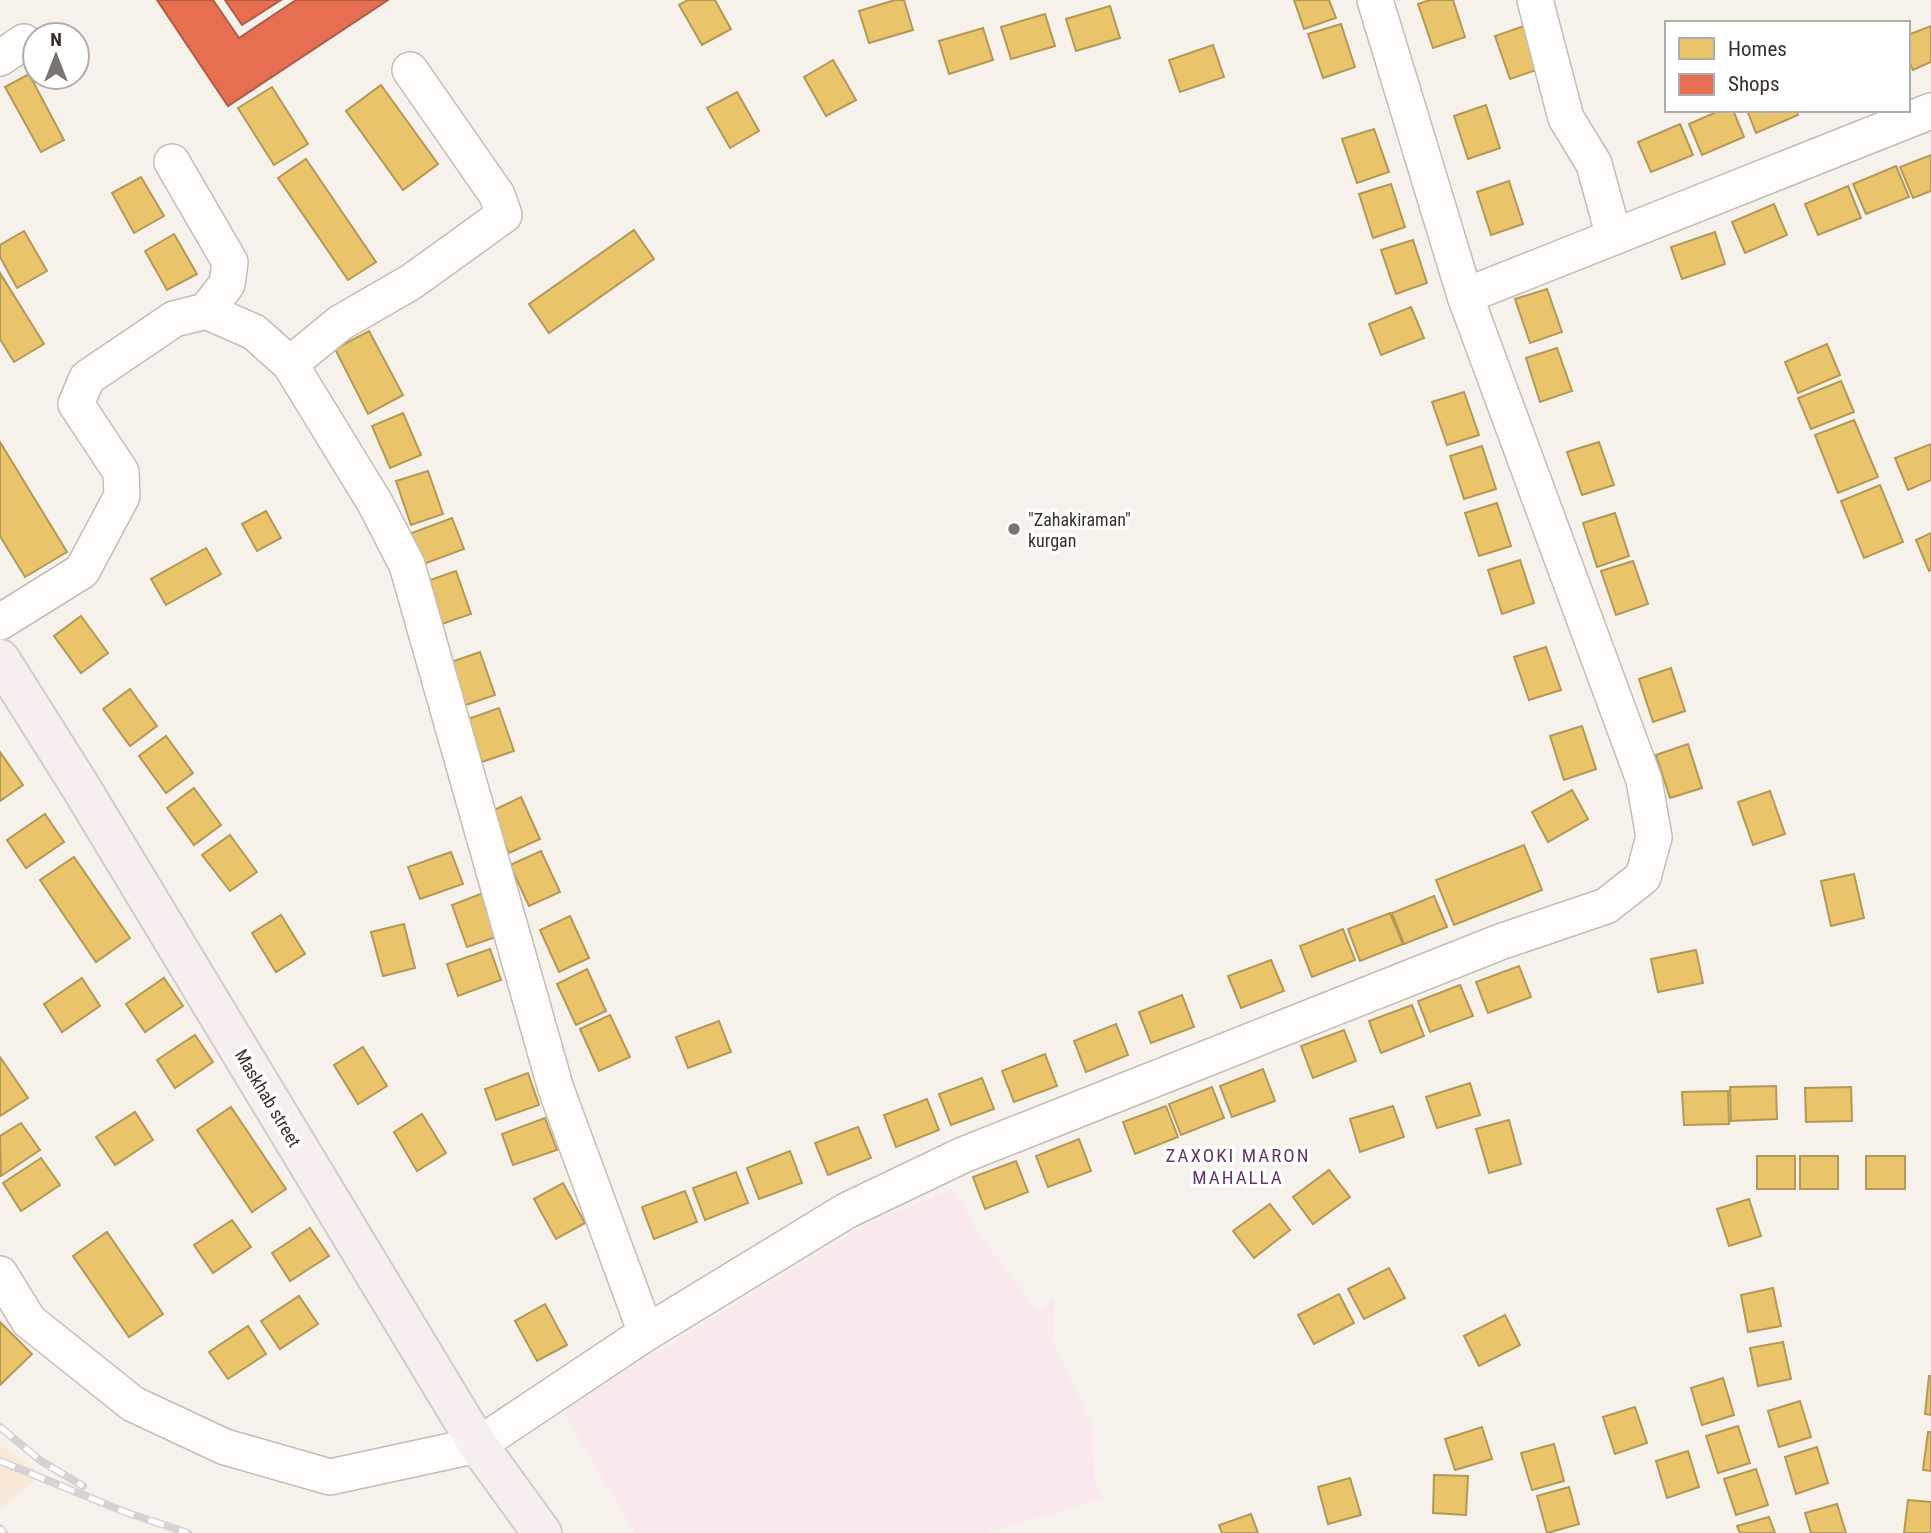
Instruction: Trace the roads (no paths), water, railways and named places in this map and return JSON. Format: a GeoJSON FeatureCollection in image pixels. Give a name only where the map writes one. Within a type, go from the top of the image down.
{"type":"FeatureCollection","features":[{"type":"Feature","properties":{"kind":"main road","name":"Maskhab street"},"geometry":{"type":"LineString","coordinates":[[0,659],[87,797],[478,1445],[542,1533]]}},
{"type":"Feature","properties":{"kind":"street"},"geometry":{"type":"LineString","coordinates":[[0,1274],[29,1321],[132,1404],[225,1447],[330,1477],[478,1445],[646,1333],[846,1211],[963,1155],[1500,942],[1606,906],[1643,877],[1654,837],[1644,780],[1465,296],[1375,0]]}},
{"type":"Feature","properties":{"kind":"street"},"geometry":{"type":"LineString","coordinates":[[1535,0],[1566,118],[1594,164],[1614,237]]}},
{"type":"Feature","properties":{"kind":"street"},"geometry":{"type":"LineString","coordinates":[[290,364],[340,323],[411,282],[504,215],[497,195],[410,70]]}},
{"type":"Feature","properties":{"kind":"street"},"geometry":{"type":"LineString","coordinates":[[1465,296],[1931,111]]}},
{"type":"Feature","properties":{"kind":"street"},"geometry":{"type":"LineString","coordinates":[[172,162],[230,262],[227,284],[206,311]]}},
{"type":"Feature","properties":{"kind":"street"},"geometry":{"type":"LineString","coordinates":[[0,622],[82,571],[122,496],[121,472],[76,404],[87,378],[174,319],[206,311],[254,332],[290,364],[375,503],[407,565],[556,1089],[646,1333]]}},
{"type":"Feature","properties":{"kind":"railway"},"geometry":{"type":"LineString","coordinates":[[0,1427],[41,1461],[83,1486]]}},
{"type":"Feature","properties":{"kind":"railway"},"geometry":{"type":"LineString","coordinates":[[0,1461],[125,1512],[188,1533]]}},
{"type":"Feature","properties":{"kind":"railway"},"geometry":{"type":"LineString","coordinates":[[0,1528],[4,1533]]}},
{"type":"Feature","properties":{"kind":"place","name":"\"Zahakiraman\" kurgan"},"geometry":{"type":"Point","coordinates":[1014,529]}},
{"type":"Feature","properties":{"kind":"district","name":"ZAXOKI MARON MAHALLA"},"geometry":{"type":"Point","coordinates":[1238,1166]}}]}
